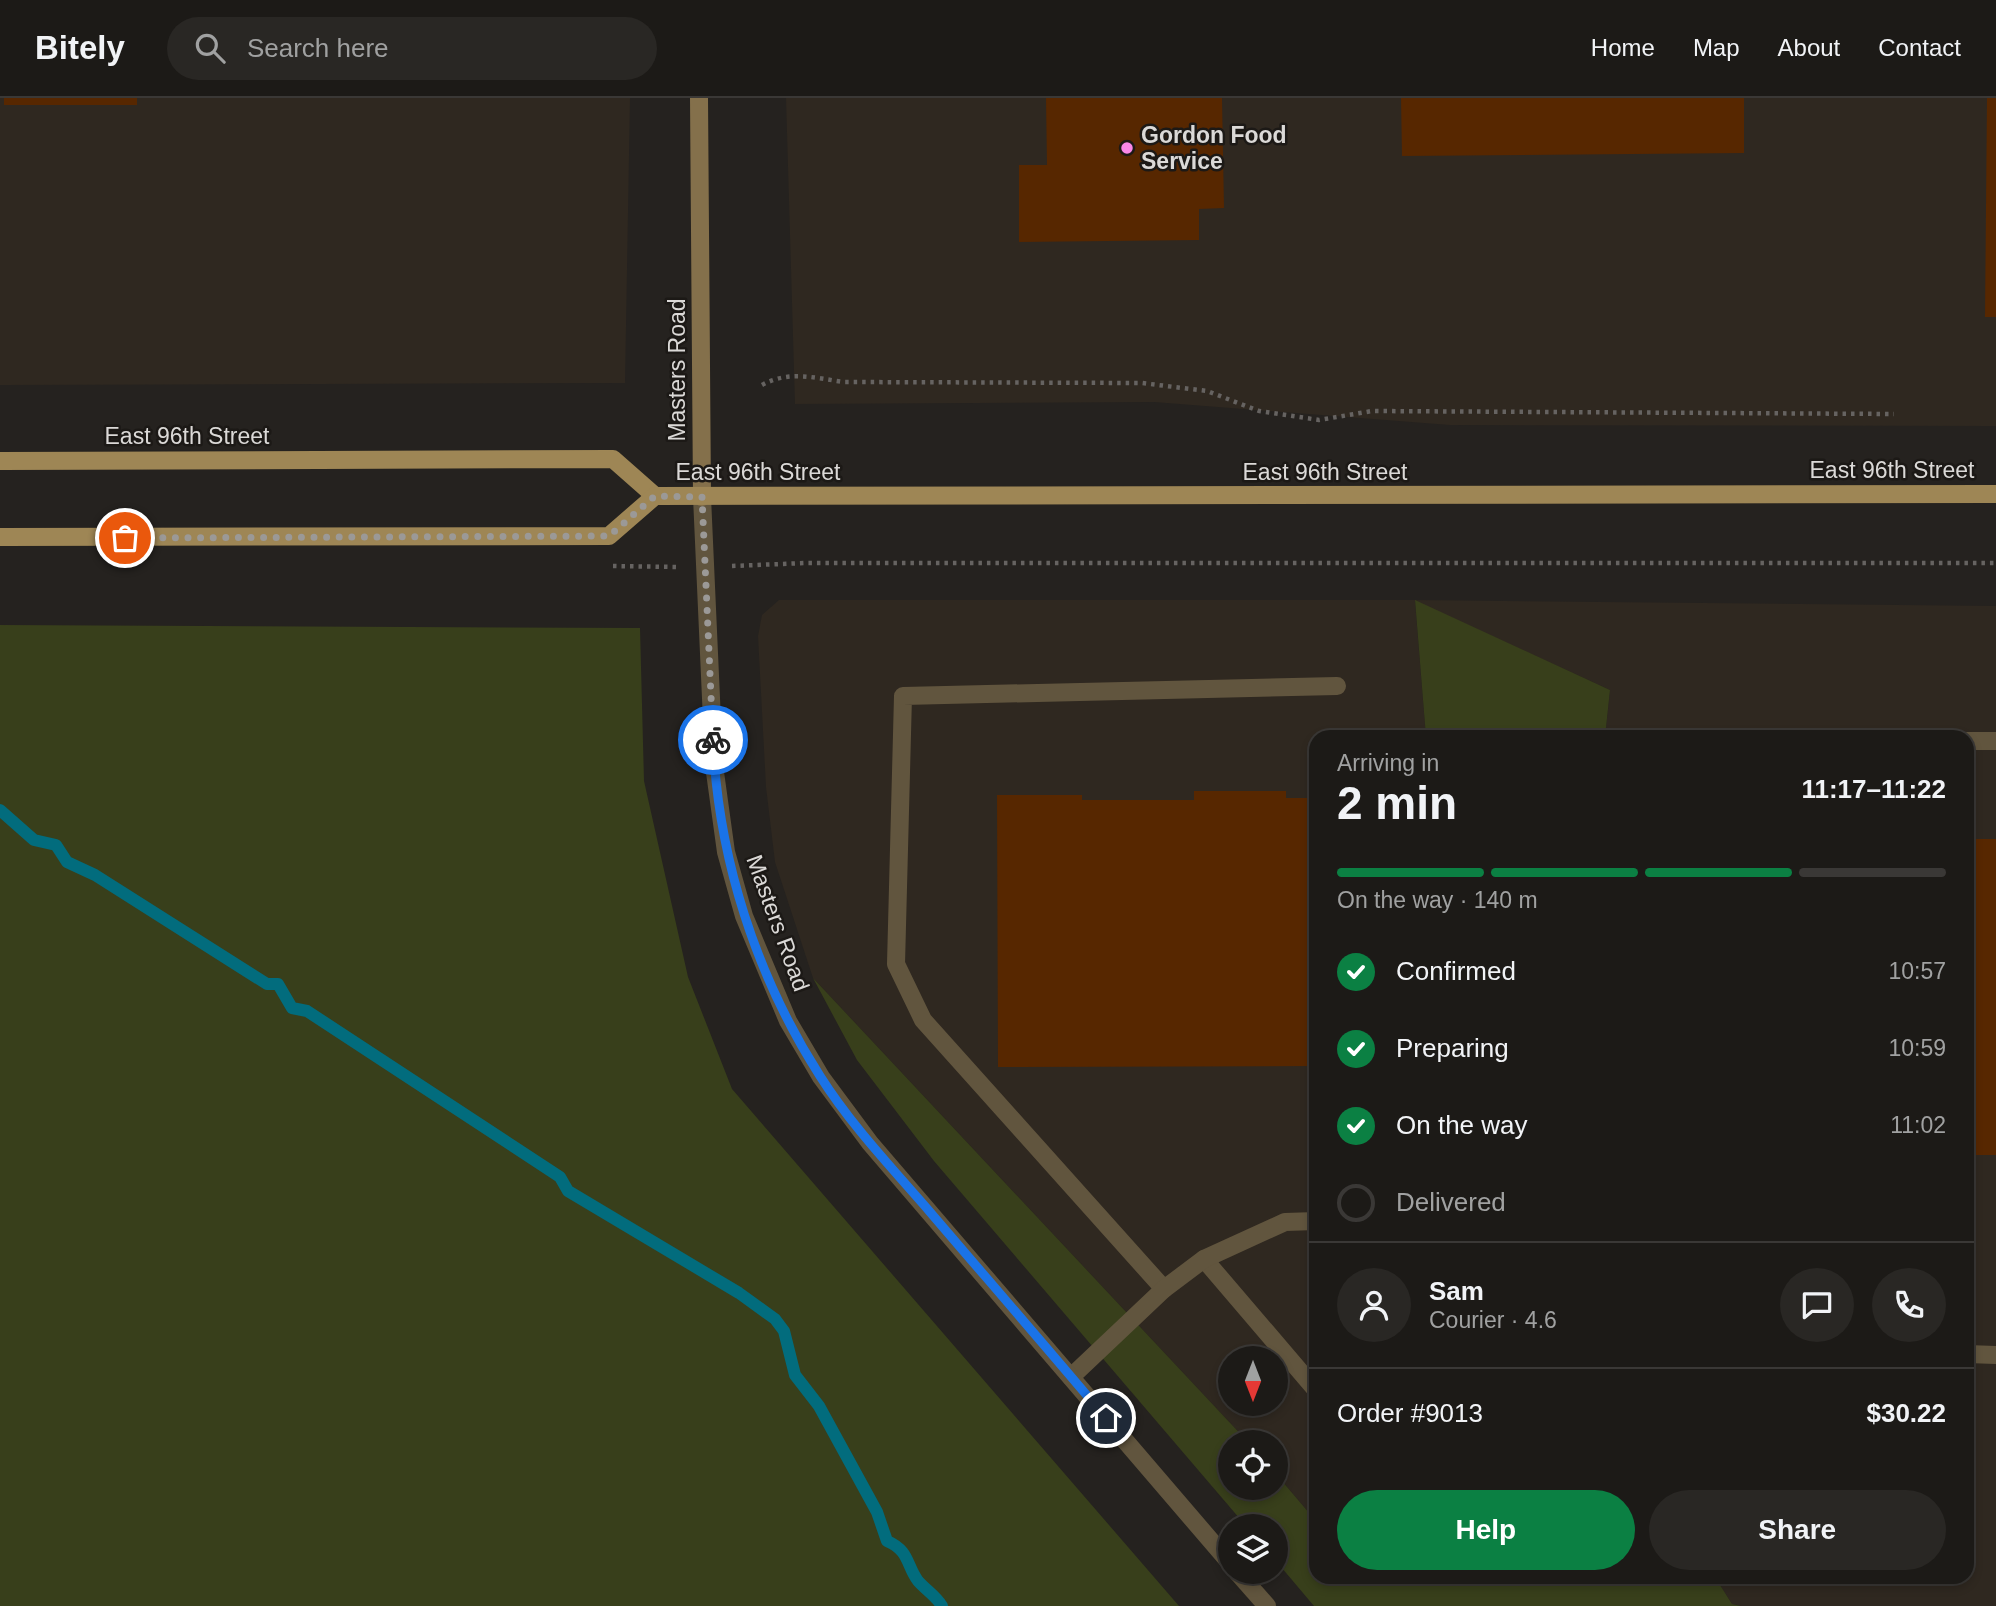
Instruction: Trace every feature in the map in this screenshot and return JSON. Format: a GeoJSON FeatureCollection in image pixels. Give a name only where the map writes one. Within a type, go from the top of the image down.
{"type":"FeatureCollection","features":[{"type":"Feature","properties":{"kind":"main road","name":"East 96th Street"},"geometry":{"type":"LineString","coordinates":[[0,461],[613,459],[655,496],[702,497],[1996,494]]}},
{"type":"Feature","properties":{"kind":"main road","name":"East 96th Street"},"geometry":{"type":"LineString","coordinates":[[0,537],[609,536],[655,496]]}},
{"type":"Feature","properties":{"kind":"street","name":"Masters Road"},"geometry":{"type":"LineString","coordinates":[[699,98],[702,497],[714,765],[726,852],[744,916],[788,1021],[821,1077],[870,1143],[1218,1549]]}},
{"type":"Feature","properties":{"kind":"street"},"geometry":{"type":"LineString","coordinates":[[1164,1289],[923,1020],[896,964],[903,696],[1338,686]]}},
{"type":"Feature","properties":{"kind":"street"},"geometry":{"type":"LineString","coordinates":[[1974,741],[1996,741]]}},
{"type":"Feature","properties":{"kind":"street"},"geometry":{"type":"LineString","coordinates":[[1071,1377],[1164,1289],[1204,1259],[1286,1222],[1309,1222]]}},
{"type":"Feature","properties":{"kind":"street"},"geometry":{"type":"LineString","coordinates":[[1204,1259],[1309,1382]]}},
{"type":"Feature","properties":{"kind":"street"},"geometry":{"type":"LineString","coordinates":[[1974,1354],[1996,1355]]}},
{"type":"Feature","properties":{"kind":"street"},"geometry":{"type":"LineString","coordinates":[[1248,1584],[1267,1606]]}},
{"type":"Feature","properties":{"kind":"path"},"geometry":{"type":"LineString","coordinates":[[762,385],[775,378],[798,375],[844,382],[1142,383],[1207,391],[1259,411],[1319,420],[1372,411],[1895,414]]}},
{"type":"Feature","properties":{"kind":"path"},"geometry":{"type":"LineString","coordinates":[[603,566],[706,568],[806,563],[1996,562]]}},
{"type":"Feature","properties":{"kind":"shaded area"},"geometry":{"type":"Polygon","coordinates":[[[0,98],[630,98],[625,383],[0,385],[0,98]]]}},
{"type":"Feature","properties":{"kind":"shaded area"},"geometry":{"type":"Polygon","coordinates":[[[786,98],[1996,98],[1996,426],[1450,425],[1154,402],[795,404],[786,98]]]}},
{"type":"Feature","properties":{"kind":"shaded area"},"geometry":{"type":"Polygon","coordinates":[[[779,600],[1415,600],[1996,606],[1996,1606],[1741,1606],[1732,1604],[1719,1584],[1974,1584],[1974,730],[1606,730],[1610,690],[1415,601],[1425,730],[1309,730],[1309,1513],[1288,1488],[1288,1430],[1237,1430],[1224,1416],[1288,1416],[1288,1346],[1218,1346],[1218,1410],[813,978],[775,862],[766,787],[758,636],[762,615],[779,600]]]}},
{"type":"Feature","properties":{"kind":"green space"},"geometry":{"type":"Polygon","coordinates":[[[1415,600],[1610,690],[1606,730],[1425,730],[1415,600]]]}},
{"type":"Feature","properties":{"kind":"green space"},"geometry":{"type":"Polygon","coordinates":[[[0,625],[640,628],[644,781],[688,977],[732,1089],[1179,1606],[0,1606],[0,625]]]}},
{"type":"Feature","properties":{"kind":"green space"},"geometry":{"type":"Polygon","coordinates":[[[813,978],[1218,1410],[1218,1416],[1224,1416],[1237,1430],[1218,1430],[1218,1493],[934,1161],[857,1060],[813,978]]]}},
{"type":"Feature","properties":{"kind":"green space"},"geometry":{"type":"Polygon","coordinates":[[[1288,1488],[1309,1513],[1309,1584],[1719,1584],[1732,1604],[1741,1606],[1314,1606],[1288,1575],[1288,1514],[1236,1514],[1224,1500],[1288,1500],[1288,1488]]]}},
{"type":"Feature","properties":{"kind":"building"},"geometry":{"type":"Polygon","coordinates":[[[4,98],[137,98],[137,105],[4,105],[4,98]]]}},
{"type":"Feature","properties":{"kind":"building"},"geometry":{"type":"Polygon","coordinates":[[[1046,98],[1222,98],[1224,208],[1199,209],[1199,240],[1019,242],[1019,165],[1047,165],[1046,98]]]}},
{"type":"Feature","properties":{"kind":"building"},"geometry":{"type":"Polygon","coordinates":[[[1401,98],[1744,98],[1744,153],[1402,156],[1401,98]]]}},
{"type":"Feature","properties":{"kind":"building"},"geometry":{"type":"Polygon","coordinates":[[[1987,98],[1996,98],[1996,317],[1985,317],[1987,98]]]}},
{"type":"Feature","properties":{"kind":"building"},"geometry":{"type":"Polygon","coordinates":[[[1194,791],[1286,791],[1286,798],[1309,798],[1309,1066],[998,1067],[997,795],[1082,795],[1082,800],[1194,800],[1194,791]]]}},
{"type":"Feature","properties":{"kind":"building"},"geometry":{"type":"Polygon","coordinates":[[[1974,839],[1996,839],[1996,1155],[1974,1155],[1974,839]]]}},
{"type":"Feature","properties":{"kind":"waterway"},"geometry":{"type":"LineString","coordinates":[[0,810],[34,840],[56,845],[67,862],[95,875],[267,984],[278,984],[292,1008],[307,1011],[560,1177],[568,1191],[739,1293],[775,1319],[784,1331],[795,1375],[819,1406],[877,1512],[887,1541],[900,1549],[918,1581],[942,1606]]}},
{"type":"Feature","properties":{"kind":"way so far"},"geometry":{"type":"LineString","coordinates":[[125,538],[609,536],[655,496],[702,497],[713,740]]}},
{"type":"Feature","properties":{"kind":"place","name":"Gordon Food Service"},"geometry":{"type":"Point","coordinates":[1127,148]}},
{"type":"Feature","properties":{"kind":"route"},"geometry":{"type":"LineString","coordinates":[[713,740],[726,852],[744,916],[788,1021],[821,1077],[870,1143],[1106,1418]]}}]}
